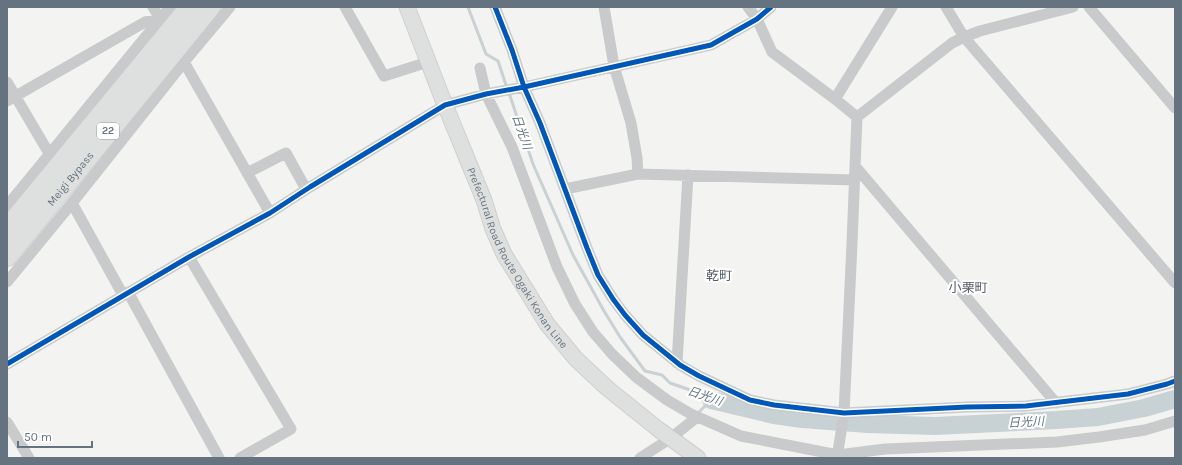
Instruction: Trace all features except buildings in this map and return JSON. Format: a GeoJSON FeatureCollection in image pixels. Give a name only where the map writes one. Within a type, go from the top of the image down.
{"type":"FeatureCollection","features":[{"type":"Feature","properties":{"kind":"highway","name":"Meigi Bypass"},"geometry":{"type":"LineString","coordinates":[[7,229],[190,7]]}},
{"type":"Feature","properties":{"kind":"highway","name":"Meigi Bypass"},"geometry":{"type":"LineString","coordinates":[[7,256],[210,7]]}},
{"type":"Feature","properties":{"kind":"main road","name":"Prefectural Road Route Ogaki Konan Line"},"geometry":{"type":"LineString","coordinates":[[407,7],[504,254],[547,324],[576,359],[606,388],[698,458]]}},
{"type":"Feature","properties":{"kind":"street"},"geometry":{"type":"LineString","coordinates":[[153,7],[160,19]]}},
{"type":"Feature","properties":{"kind":"street"},"geometry":{"type":"LineString","coordinates":[[7,206],[170,7]]}},
{"type":"Feature","properties":{"kind":"street"},"geometry":{"type":"LineString","coordinates":[[7,282],[230,7]]}},
{"type":"Feature","properties":{"kind":"street"},"geometry":{"type":"LineString","coordinates":[[345,7],[384,76],[428,62]]}},
{"type":"Feature","properties":{"kind":"street"},"geometry":{"type":"LineString","coordinates":[[495,7],[512,50],[523,88],[540,123],[586,248],[598,275],[613,299],[643,335],[676,363],[699,376],[750,400],[774,405],[844,414],[967,407],[1026,406],[1128,394],[1175,381]]}},
{"type":"Feature","properties":{"kind":"street"},"geometry":{"type":"LineString","coordinates":[[604,7],[614,66],[631,123],[638,174]]}},
{"type":"Feature","properties":{"kind":"street"},"geometry":{"type":"LineString","coordinates":[[748,7],[757,19],[772,52],[857,117]]}},
{"type":"Feature","properties":{"kind":"street"},"geometry":{"type":"LineString","coordinates":[[7,364],[189,257],[270,213],[306,189],[445,105],[488,94],[523,88],[711,45],[757,19],[770,7]]}},
{"type":"Feature","properties":{"kind":"street"},"geometry":{"type":"LineString","coordinates":[[835,99],[892,7]]}},
{"type":"Feature","properties":{"kind":"street"},"geometry":{"type":"LineString","coordinates":[[946,7],[964,37],[1175,283]]}},
{"type":"Feature","properties":{"kind":"street"},"geometry":{"type":"LineString","coordinates":[[857,117],[952,44],[964,37],[980,31],[1073,7]]}},
{"type":"Feature","properties":{"kind":"street"},"geometry":{"type":"LineString","coordinates":[[1089,7],[1175,108]]}},
{"type":"Feature","properties":{"kind":"street"},"geometry":{"type":"LineString","coordinates":[[11,99],[145,22],[160,19]]}},
{"type":"Feature","properties":{"kind":"street"},"geometry":{"type":"LineString","coordinates":[[184,62],[270,213]]}},
{"type":"Feature","properties":{"kind":"street"},"geometry":{"type":"LineString","coordinates":[[480,68],[488,94],[512,147],[557,267],[575,304],[593,332],[612,354],[636,377],[667,400],[697,417],[741,436],[838,454],[885,449],[1057,442],[1145,430],[1175,421]]}},
{"type":"Feature","properties":{"kind":"street"},"geometry":{"type":"LineString","coordinates":[[7,82],[11,99],[50,155]]}},
{"type":"Feature","properties":{"kind":"street"},"geometry":{"type":"LineString","coordinates":[[838,454],[844,414],[857,117]]}},
{"type":"Feature","properties":{"kind":"street"},"geometry":{"type":"LineString","coordinates":[[247,173],[286,153],[306,189]]}},
{"type":"Feature","properties":{"kind":"street"},"geometry":{"type":"LineString","coordinates":[[855,166],[1056,403]]}},
{"type":"Feature","properties":{"kind":"street"},"geometry":{"type":"LineString","coordinates":[[565,189],[638,174],[854,180]]}},
{"type":"Feature","properties":{"kind":"street"},"geometry":{"type":"LineString","coordinates":[[676,363],[688,175]]}},
{"type":"Feature","properties":{"kind":"street"},"geometry":{"type":"LineString","coordinates":[[72,203],[219,458]]}},
{"type":"Feature","properties":{"kind":"street"},"geometry":{"type":"LineString","coordinates":[[189,257],[290,429],[240,458]]}},
{"type":"Feature","properties":{"kind":"street"},"geometry":{"type":"LineString","coordinates":[[640,458],[671,438],[697,417]]}},
{"type":"Feature","properties":{"kind":"street"},"geometry":{"type":"LineString","coordinates":[[7,422],[29,458]]}},
{"type":"Feature","properties":{"kind":"waterway","name":"日光川"},"geometry":{"type":"LineString","coordinates":[[468,7],[486,54],[498,61],[507,88]]}},
{"type":"Feature","properties":{"kind":"waterway","name":"日光川"},"geometry":{"type":"LineString","coordinates":[[509,93],[533,164],[573,255],[604,311],[620,337],[645,371],[662,375],[670,383],[696,392],[711,400],[697,414]]}},
{"type":"Feature","properties":{"kind":"waterway","name":"日光川"},"geometry":{"type":"LineString","coordinates":[[711,400],[774,415],[802,419],[868,424],[935,426],[1098,417],[1144,408],[1175,399]]}},
{"type":"Feature","properties":{"kind":"cycle path"},"geometry":{"type":"LineString","coordinates":[[495,7],[512,50],[524,87],[540,123],[598,275],[613,299],[643,335],[680,365],[699,376],[750,400],[774,405],[844,413],[967,407],[1026,406],[1128,394],[1175,381]]}},
{"type":"Feature","properties":{"kind":"cycle path"},"geometry":{"type":"LineString","coordinates":[[7,364],[189,257],[270,213],[445,105],[486,94],[524,87],[711,45],[757,19],[771,7]]}},
{"type":"Feature","properties":{"kind":"district","name":"乾町"},"geometry":{"type":"Point","coordinates":[719,275]}},
{"type":"Feature","properties":{"kind":"district","name":"小栗町"},"geometry":{"type":"Point","coordinates":[968,287]}}]}
